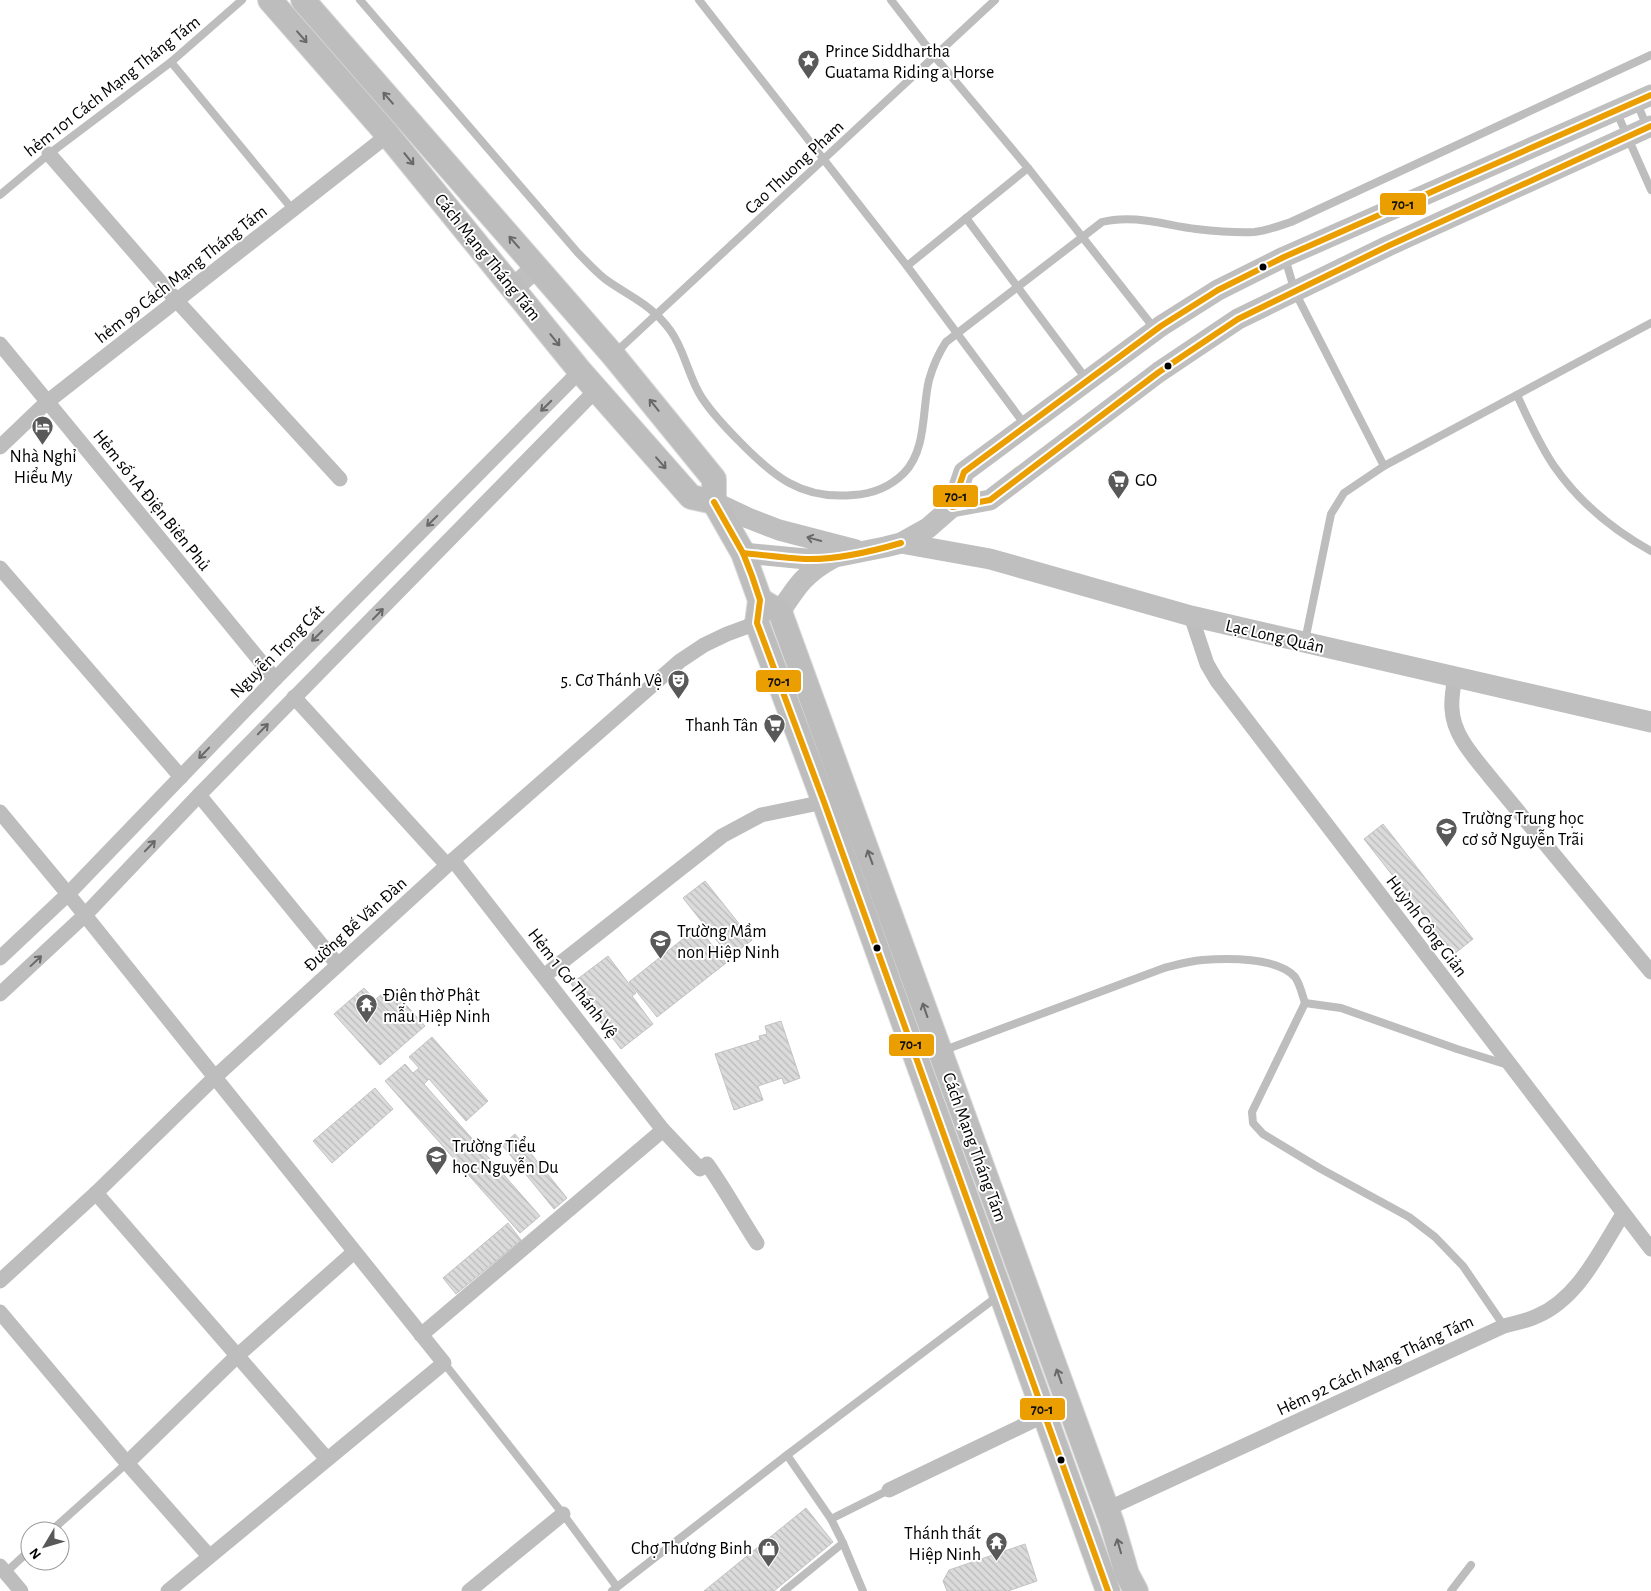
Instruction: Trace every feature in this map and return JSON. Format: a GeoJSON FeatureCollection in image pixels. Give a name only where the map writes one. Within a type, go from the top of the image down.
{"type":"FeatureCollection","features":[{"type":"Feature","properties":{"kind":"main road","name":"Cách Mạng Tháng Tám"},"geometry":{"type":"LineString","coordinates":[[270,0],[388,134],[589,380],[692,497],[714,502]]}},
{"type":"Feature","properties":{"kind":"main road","name":"Cách Mạng Tháng Tám"},"geometry":{"type":"LineString","coordinates":[[303,0],[613,355],[714,479],[714,502],[743,553],[760,600],[757,624],[824,802],[1107,1588]]}},
{"type":"Feature","properties":{"kind":"main road"},"geometry":{"type":"LineString","coordinates":[[1644,98],[1284,257],[1218,290],[1155,330],[1088,382],[964,472],[952,507],[990,500],[1151,378],[1238,319],[1388,246],[1644,132]]}},
{"type":"Feature","properties":{"kind":"main road"},"geometry":{"type":"LineString","coordinates":[[513,288],[537,267]]}},
{"type":"Feature","properties":{"kind":"main road"},"geometry":{"type":"LineString","coordinates":[[589,380],[613,355]]}},
{"type":"Feature","properties":{"kind":"main road","name":"Lạc Long Quân"},"geometry":{"type":"LineString","coordinates":[[714,502],[778,530],[861,552]]}},
{"type":"Feature","properties":{"kind":"main road","name":"Lạc Long Quân"},"geometry":{"type":"LineString","coordinates":[[743,553],[806,559],[835,557],[885,548],[901,543],[928,528],[952,507]]}},
{"type":"Feature","properties":{"kind":"main road","name":"Lạc Long Quân"},"geometry":{"type":"LineString","coordinates":[[901,543],[990,559],[1191,616],[1651,722]]}},
{"type":"Feature","properties":{"kind":"main road"},"geometry":{"type":"LineString","coordinates":[[760,600],[780,612],[796,587],[812,570],[835,557]]}},
{"type":"Feature","properties":{"kind":"main road","name":"Cách Mạng Tháng Tám"},"geometry":{"type":"LineString","coordinates":[[780,612],[1132,1582]]}},
{"type":"Feature","properties":{"kind":"main road"},"geometry":{"type":"LineString","coordinates":[[1107,1588],[1132,1582]]}},
{"type":"Feature","properties":{"kind":"street","name":"hẻm 99 Cách Mạng Tháng Tám"},"geometry":{"type":"LineString","coordinates":[[0,447],[48,402],[388,134]]}},
{"type":"Feature","properties":{"kind":"street"},"geometry":{"type":"LineString","coordinates":[[49,154],[177,301],[340,479]]}},
{"type":"Feature","properties":{"kind":"street","name":"Hẻm số 1A Điện Biên Phủ"},"geometry":{"type":"LineString","coordinates":[[0,344],[275,679]]}},
{"type":"Feature","properties":{"kind":"street"},"geometry":{"type":"LineString","coordinates":[[0,994],[85,915],[294,697],[589,380]]}},
{"type":"Feature","properties":{"kind":"street","name":"Nguyễn Trọng Cát"},"geometry":{"type":"LineString","coordinates":[[0,958],[68,894],[275,679],[589,380]]}},
{"type":"Feature","properties":{"kind":"street"},"geometry":{"type":"LineString","coordinates":[[0,568],[181,777]]}},
{"type":"Feature","properties":{"kind":"street","name":"Huỳnh Công Giản"},"geometry":{"type":"LineString","coordinates":[[1191,616],[1200,647],[1217,681],[1651,1249]]}},
{"type":"Feature","properties":{"kind":"street","name":"Đường Bế Văn Đàn"},"geometry":{"type":"LineString","coordinates":[[0,1281],[96,1193],[215,1077],[450,862],[680,661],[704,645],[727,634],[757,624]]}},
{"type":"Feature","properties":{"kind":"street"},"geometry":{"type":"LineString","coordinates":[[1455,678],[1452,709],[1458,732],[1466,744],[1500,790],[1651,972]]}},
{"type":"Feature","properties":{"kind":"street","name":"Hẻm 1 Cơ Thánh Vệ"},"geometry":{"type":"LineString","coordinates":[[294,697],[450,862],[544,976],[663,1130],[700,1169],[707,1164],[724,1188],[757,1243]]}},
{"type":"Feature","properties":{"kind":"street"},"geometry":{"type":"LineString","coordinates":[[199,795],[338,965]]}},
{"type":"Feature","properties":{"kind":"street"},"geometry":{"type":"LineString","coordinates":[[544,976],[722,836],[761,815],[824,802]]}},
{"type":"Feature","properties":{"kind":"street"},"geometry":{"type":"LineString","coordinates":[[0,812],[85,915],[444,1363],[168,1591]]}},
{"type":"Feature","properties":{"kind":"street"},"geometry":{"type":"LineString","coordinates":[[421,1335],[663,1130]]}},
{"type":"Feature","properties":{"kind":"street"},"geometry":{"type":"LineString","coordinates":[[96,1193],[327,1459]]}},
{"type":"Feature","properties":{"kind":"street","name":"Hẻm 92 Cách Mạng Tháng Tám"},"geometry":{"type":"LineString","coordinates":[[1107,1509],[1504,1326],[1538,1316],[1567,1296],[1586,1273],[1624,1214]]}},
{"type":"Feature","properties":{"kind":"street"},"geometry":{"type":"LineString","coordinates":[[127,1463],[237,1356],[354,1252]]}},
{"type":"Feature","properties":{"kind":"street"},"geometry":{"type":"LineString","coordinates":[[0,1312],[127,1463],[209,1556]]}},
{"type":"Feature","properties":{"kind":"street"},"geometry":{"type":"LineString","coordinates":[[889,1490],[1044,1415]]}},
{"type":"Feature","properties":{"kind":"street"},"geometry":{"type":"LineString","coordinates":[[469,1591],[563,1514]]}},
{"type":"Feature","properties":{"kind":"street"},"geometry":{"type":"LineString","coordinates":[[2,1571],[21,1591]]}},
{"type":"Feature","properties":{"kind":"lane","name":"hẻm 101 Cách Mạng Tháng Tám"},"geometry":{"type":"LineString","coordinates":[[0,195],[49,154],[171,62],[242,0]]}},
{"type":"Feature","properties":{"kind":"lane"},"geometry":{"type":"LineString","coordinates":[[360,0],[578,253],[606,279],[646,304],[670,331],[678,344],[692,382],[702,399],[732,434],[762,465],[777,476],[812,493],[838,497],[877,491],[904,472],[914,458],[921,434],[929,381],[937,356],[946,342],[1102,222],[1116,219],[1156,222],[1195,229],[1254,232],[1272,228],[1291,222],[1651,55]]}},
{"type":"Feature","properties":{"kind":"lane"},"geometry":{"type":"LineString","coordinates":[[699,0],[906,266],[1026,427]]}},
{"type":"Feature","properties":{"kind":"lane"},"geometry":{"type":"LineString","coordinates":[[891,0],[935,57],[1028,168],[1155,330]]}},
{"type":"Feature","properties":{"kind":"lane","name":"Cao Thuong Pham"},"geometry":{"type":"LineString","coordinates":[[613,355],[995,0]]}},
{"type":"Feature","properties":{"kind":"lane"},"geometry":{"type":"LineString","coordinates":[[171,62],[293,210]]}},
{"type":"Feature","properties":{"kind":"lane"},"geometry":{"type":"LineString","coordinates":[[1644,98],[1644,132],[1651,190]]}},
{"type":"Feature","properties":{"kind":"lane"},"geometry":{"type":"LineString","coordinates":[[1617,111],[1644,132]]}},
{"type":"Feature","properties":{"kind":"lane"},"geometry":{"type":"LineString","coordinates":[[906,266],[1028,168]]}},
{"type":"Feature","properties":{"kind":"lane"},"geometry":{"type":"LineString","coordinates":[[966,218],[1088,382]]}},
{"type":"Feature","properties":{"kind":"lane"},"geometry":{"type":"LineString","coordinates":[[1284,257],[1295,292],[1384,466]]}},
{"type":"Feature","properties":{"kind":"lane"},"geometry":{"type":"LineString","coordinates":[[1305,643],[1331,514],[1344,493],[1384,466],[1651,323]]}},
{"type":"Feature","properties":{"kind":"lane"},"geometry":{"type":"LineString","coordinates":[[1517,395],[1538,440],[1554,467],[1582,500],[1606,522],[1634,542],[1651,551]]}},
{"type":"Feature","properties":{"kind":"lane"},"geometry":{"type":"LineString","coordinates":[[940,1052],[1164,968],[1201,960],[1237,960],[1274,964],[1294,977],[1300,986],[1305,1003],[1254,1105],[1252,1119],[1255,1127],[1263,1134],[1321,1169],[1422,1225],[1463,1266],[1504,1326]]}},
{"type":"Feature","properties":{"kind":"lane"},"geometry":{"type":"LineString","coordinates":[[1305,1003],[1341,1008],[1510,1066]]}},
{"type":"Feature","properties":{"kind":"lane"},"geometry":{"type":"LineString","coordinates":[[444,1363],[563,1514],[615,1589],[1001,1294]]}},
{"type":"Feature","properties":{"kind":"lane"},"geometry":{"type":"LineString","coordinates":[[788,1455],[831,1519],[863,1591]]}},
{"type":"Feature","properties":{"kind":"lane"},"geometry":{"type":"LineString","coordinates":[[62,1521],[127,1463]]}},
{"type":"Feature","properties":{"kind":"lane"},"geometry":{"type":"LineString","coordinates":[[831,1519],[889,1490]]}},
{"type":"Feature","properties":{"kind":"lane"},"geometry":{"type":"LineString","coordinates":[[784,1591],[843,1544]]}},
{"type":"Feature","properties":{"kind":"lane"},"geometry":{"type":"LineString","coordinates":[[2,1571],[20,1558]]}},
{"type":"Feature","properties":{"kind":"lane"},"geometry":{"type":"LineString","coordinates":[[1451,1591],[1471,1565]]}},
{"type":"Feature","properties":{"kind":"building"},"geometry":{"type":"Polygon","coordinates":[[[1383,824],[1473,939],[1454,954],[1364,839],[1383,824]]]}},
{"type":"Feature","properties":{"kind":"building"},"geometry":{"type":"Polygon","coordinates":[[[705,881],[752,940],[730,957],[683,898],[705,881]]]}},
{"type":"Feature","properties":{"kind":"building"},"geometry":{"type":"Polygon","coordinates":[[[698,927],[726,963],[657,1017],[629,982],[698,927]]]}},
{"type":"Feature","properties":{"kind":"building"},"geometry":{"type":"Polygon","coordinates":[[[608,956],[636,993],[632,996],[653,1024],[621,1049],[571,984],[608,956]]]}},
{"type":"Feature","properties":{"kind":"building"},"geometry":{"type":"Polygon","coordinates":[[[390,987],[425,1026],[410,1039],[375,1000],[390,987]]]}},
{"type":"Feature","properties":{"kind":"building"},"geometry":{"type":"Polygon","coordinates":[[[364,988],[410,1039],[380,1065],[334,1014],[364,988]]]}},
{"type":"Feature","properties":{"kind":"building"},"geometry":{"type":"Polygon","coordinates":[[[781,1021],[800,1078],[784,1084],[782,1078],[758,1086],[763,1100],[734,1110],[715,1054],[760,1040],[759,1036],[767,1034],[765,1026],[781,1021]]]}},
{"type":"Feature","properties":{"kind":"building"},"geometry":{"type":"Polygon","coordinates":[[[432,1037],[488,1101],[466,1121],[429,1079],[424,1084],[540,1216],[520,1233],[385,1081],[405,1064],[413,1073],[419,1068],[409,1057],[432,1037]]]}},
{"type":"Feature","properties":{"kind":"building"},"geometry":{"type":"Polygon","coordinates":[[[375,1088],[393,1109],[332,1163],[313,1141],[375,1088]]]}},
{"type":"Feature","properties":{"kind":"building"},"geometry":{"type":"Polygon","coordinates":[[[515,1134],[567,1198],[554,1209],[502,1145],[515,1134]]]}},
{"type":"Feature","properties":{"kind":"building"},"geometry":{"type":"Polygon","coordinates":[[[508,1223],[521,1240],[456,1294],[443,1278],[508,1223]]]}},
{"type":"Feature","properties":{"kind":"building","name":"Chợ Thương Binh"},"geometry":{"type":"Polygon","coordinates":[[[806,1508],[833,1542],[774,1591],[704,1591],[806,1508]]]}},
{"type":"Feature","properties":{"kind":"building"},"geometry":{"type":"Polygon","coordinates":[[[1025,1544],[1037,1581],[1008,1591],[947,1591],[943,1581],[949,1570],[1025,1544]]]}},
{"type":"Feature","properties":{"kind":"transit line","name":"70-1"},"geometry":{"type":"LineString","coordinates":[[1651,95],[1284,257],[1218,290],[1161,326],[964,472],[952,507],[990,500],[1159,372],[1238,319],[1388,246],[1651,126]]}},
{"type":"Feature","properties":{"kind":"transit line","name":"70-1"},"geometry":{"type":"LineString","coordinates":[[714,502],[743,553],[752,576],[760,600],[757,623],[824,802],[1108,1591]]}},
{"type":"Feature","properties":{"kind":"transit line","name":"70-1"},"geometry":{"type":"LineString","coordinates":[[743,553],[817,559],[853,555],[901,543]]}},
{"type":"Feature","properties":{"kind":"place","name":"Prince Siddhartha Guatama Riding a Horse"},"geometry":{"type":"Point","coordinates":[809,80]}},
{"type":"Feature","properties":{"kind":"place","name":"Nhà Nghỉ Hiểu My"},"geometry":{"type":"Point","coordinates":[43,445]}},
{"type":"Feature","properties":{"kind":"place","name":"GO"},"geometry":{"type":"Point","coordinates":[1119,499]}},
{"type":"Feature","properties":{"kind":"place","name":"5. Cơ Thánh Vệ"},"geometry":{"type":"Point","coordinates":[678,699]}},
{"type":"Feature","properties":{"kind":"place","name":"Thanh Tân"},"geometry":{"type":"Point","coordinates":[774,744]}},
{"type":"Feature","properties":{"kind":"place","name":"Trường Trung học cơ sở Nguyễn Trãi"},"geometry":{"type":"Point","coordinates":[1446,847]}},
{"type":"Feature","properties":{"kind":"place","name":"Trường Mầm non Hiệp Ninh"},"geometry":{"type":"Point","coordinates":[661,960]}},
{"type":"Feature","properties":{"kind":"place","name":"Điện thờ Phật mẫu Hiệp Ninh"},"geometry":{"type":"Point","coordinates":[367,1024]}},
{"type":"Feature","properties":{"kind":"place","name":"Trường Tiểu học Nguyễn Du"},"geometry":{"type":"Point","coordinates":[436,1175]}},
{"type":"Feature","properties":{"kind":"place","name":"Thánh thất Hiệp Ninh"},"geometry":{"type":"Point","coordinates":[997,1562]}},
{"type":"Feature","properties":{"kind":"place","name":"Chợ Thương Binh"},"geometry":{"type":"Point","coordinates":[768,1567]}}]}
